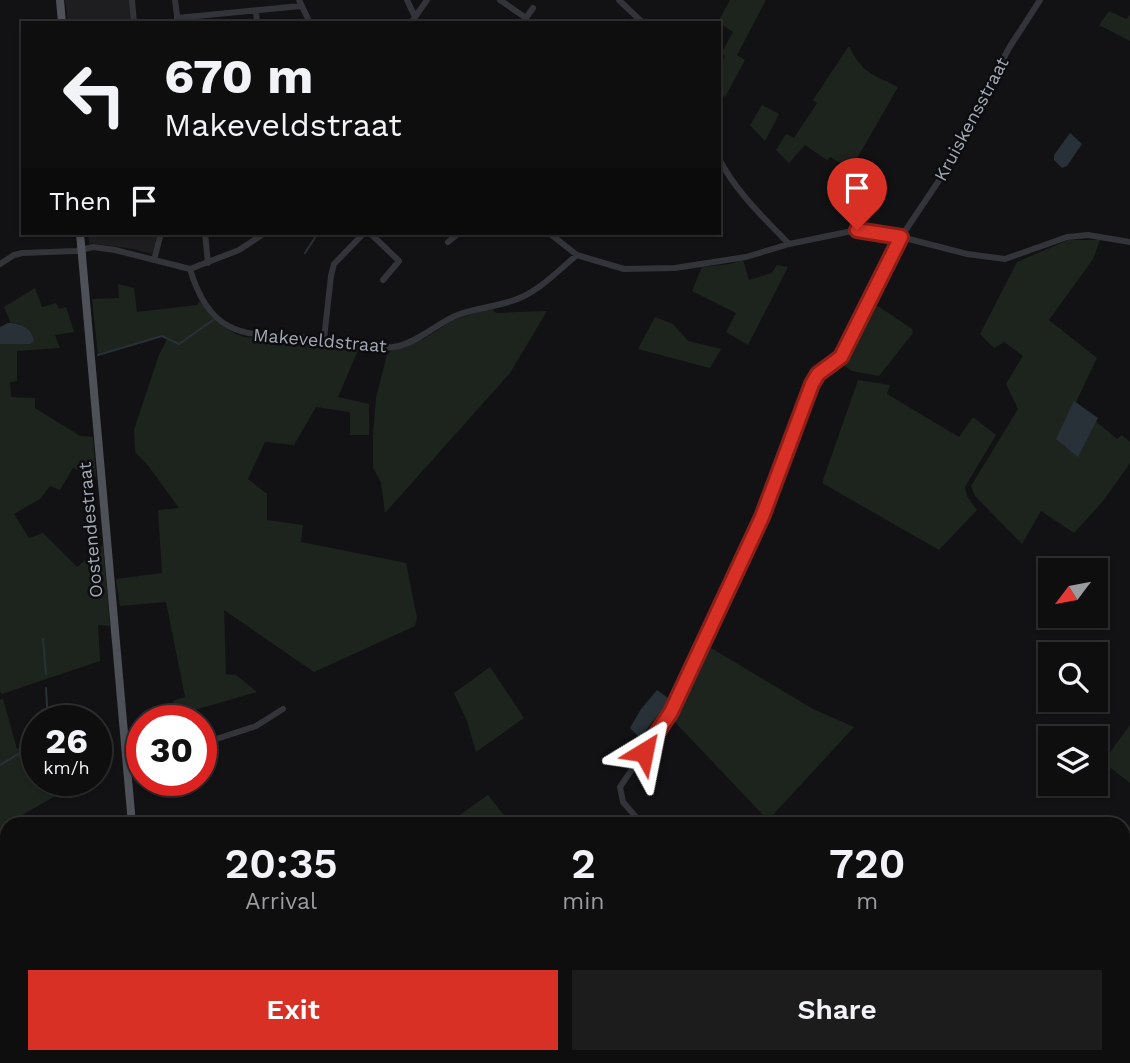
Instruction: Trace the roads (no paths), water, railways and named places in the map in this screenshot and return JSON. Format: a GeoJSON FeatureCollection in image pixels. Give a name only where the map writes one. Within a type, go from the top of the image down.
{"type":"FeatureCollection","features":[{"type":"Feature","properties":{"kind":"main road"},"geometry":{"type":"LineString","coordinates":[[60,0],[62,21]]}},
{"type":"Feature","properties":{"kind":"main road","name":"Oostendestraat"},"geometry":{"type":"LineString","coordinates":[[80,235],[126,758]]}},
{"type":"Feature","properties":{"kind":"main road","name":"Oostendestraat"},"geometry":{"type":"LineString","coordinates":[[129,796],[131,817]]}},
{"type":"Feature","properties":{"kind":"street"},"geometry":{"type":"LineString","coordinates":[[132,0],[134,21]]}},
{"type":"Feature","properties":{"kind":"street"},"geometry":{"type":"LineString","coordinates":[[176,0],[177,20],[300,3],[309,21]]}},
{"type":"Feature","properties":{"kind":"street"},"geometry":{"type":"LineString","coordinates":[[407,0],[413,20]]}},
{"type":"Feature","properties":{"kind":"street"},"geometry":{"type":"LineString","coordinates":[[413,20],[427,0]]}},
{"type":"Feature","properties":{"kind":"street"},"geometry":{"type":"LineString","coordinates":[[500,0],[526,18],[533,8]]}},
{"type":"Feature","properties":{"kind":"street"},"geometry":{"type":"LineString","coordinates":[[619,0],[641,21]]}},
{"type":"Feature","properties":{"kind":"street","name":"Kruiskensstraat"},"geometry":{"type":"LineString","coordinates":[[636,817],[623,802],[620,787],[671,712],[762,517],[812,384],[818,374],[841,357],[901,237],[938,182],[1009,48],[1041,0]]}},
{"type":"Feature","properties":{"kind":"street"},"geometry":{"type":"LineString","coordinates":[[256,11],[257,21]]}},
{"type":"Feature","properties":{"kind":"street"},"geometry":{"type":"LineString","coordinates":[[721,163],[745,199],[789,244]]}},
{"type":"Feature","properties":{"kind":"street"},"geometry":{"type":"LineString","coordinates":[[552,235],[577,255],[624,269],[675,268],[746,257],[789,244],[857,230],[901,237],[967,254],[1005,259],[1067,237],[1088,235],[1130,242]]}},
{"type":"Feature","properties":{"kind":"street"},"geometry":{"type":"LineString","coordinates":[[154,260],[160,235]]}},
{"type":"Feature","properties":{"kind":"street"},"geometry":{"type":"LineString","coordinates":[[205,235],[208,263]]}},
{"type":"Feature","properties":{"kind":"street"},"geometry":{"type":"LineString","coordinates":[[0,264],[7,258],[22,253],[81,251],[93,247],[190,269],[239,250],[262,235]]}},
{"type":"Feature","properties":{"kind":"street"},"geometry":{"type":"LineString","coordinates":[[324,339],[334,264],[365,235]]}},
{"type":"Feature","properties":{"kind":"street"},"geometry":{"type":"LineString","coordinates":[[369,235],[399,261],[383,280]]}},
{"type":"Feature","properties":{"kind":"street"},"geometry":{"type":"LineString","coordinates":[[448,242],[457,235]]}},
{"type":"Feature","properties":{"kind":"street"},"geometry":{"type":"LineString","coordinates":[[0,250],[7,258]]}},
{"type":"Feature","properties":{"kind":"street","name":"Makeveldstraat"},"geometry":{"type":"LineString","coordinates":[[190,269],[194,283],[210,312],[232,329],[269,337],[324,339],[385,349],[425,336],[460,314],[521,298],[534,291],[577,255]]}},
{"type":"Feature","properties":{"kind":"street"},"geometry":{"type":"LineString","coordinates":[[217,739],[257,726],[283,709]]}},
{"type":"Feature","properties":{"kind":"waterway"},"geometry":{"type":"LineString","coordinates":[[305,253],[317,235]]}},
{"type":"Feature","properties":{"kind":"waterway"},"geometry":{"type":"LineString","coordinates":[[98,355],[162,336],[179,344],[213,320]]}},
{"type":"Feature","properties":{"kind":"waterway"},"geometry":{"type":"LineString","coordinates":[[43,639],[46,674]]}},
{"type":"Feature","properties":{"kind":"waterway"},"geometry":{"type":"LineString","coordinates":[[46,688],[47,705]]}},
{"type":"Feature","properties":{"kind":"waterway"},"geometry":{"type":"LineString","coordinates":[[0,765],[21,753]]}}]}
